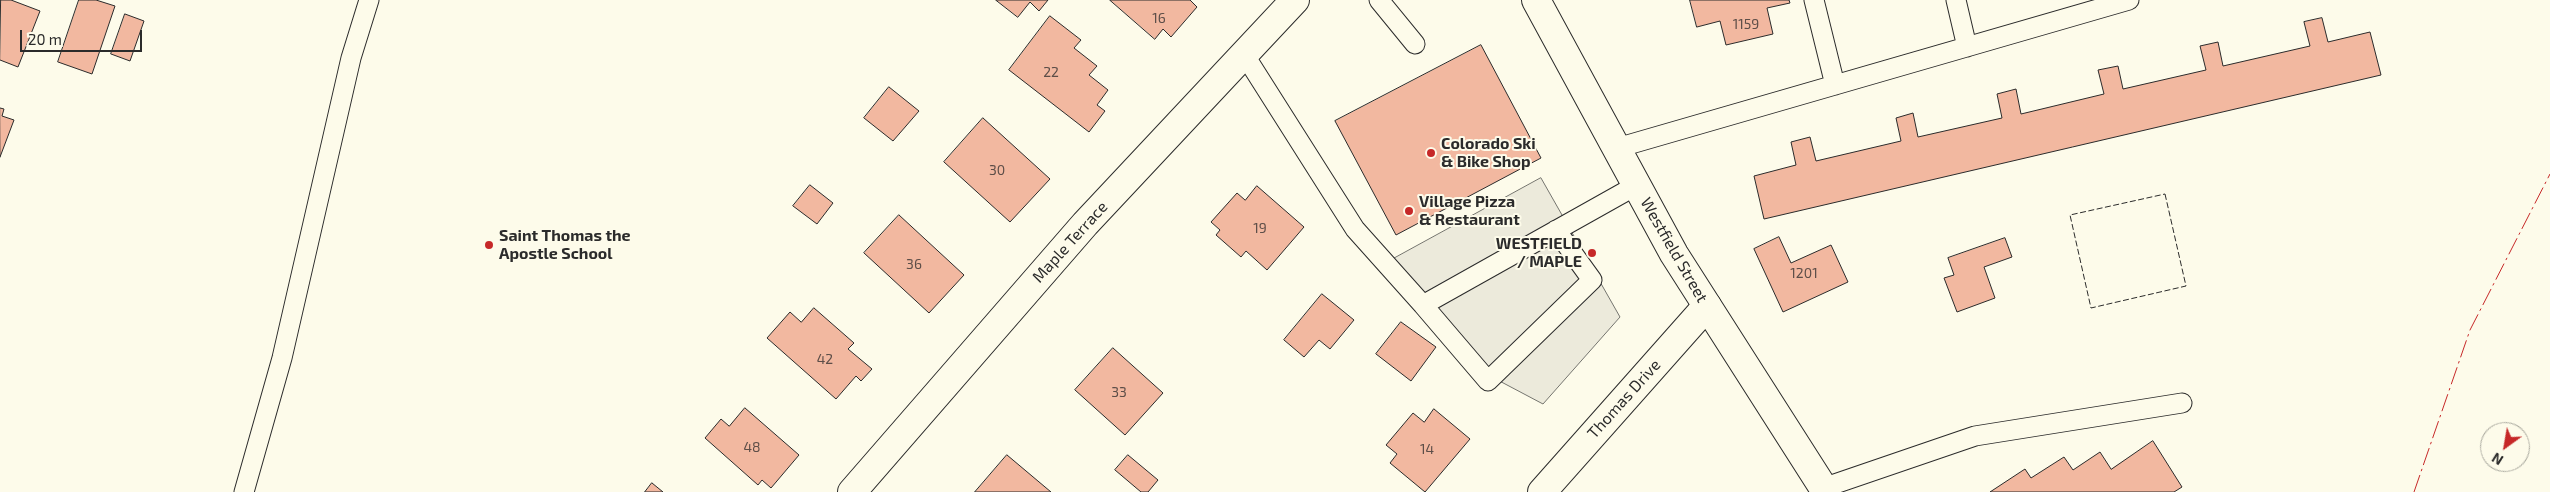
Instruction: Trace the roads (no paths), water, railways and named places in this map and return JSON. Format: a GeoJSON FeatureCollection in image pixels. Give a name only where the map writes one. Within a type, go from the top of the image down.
{"type":"FeatureCollection","features":[{"type":"Feature","properties":{"kind":"street","name":"Maple Terrace"},"geometry":{"type":"LineString","coordinates":[[852,492],[1085,224],[1295,0]]}},
{"type":"Feature","properties":{"kind":"street","name":"Westfield Street"},"geometry":{"type":"LineString","coordinates":[[1536,0],[1674,254],[1825,490]]}},
{"type":"Feature","properties":{"kind":"street","name":"Thomas Drive"},"geometry":{"type":"LineString","coordinates":[[1542,492],[1707,306]]}},
{"type":"Feature","properties":{"kind":"lane"},"geometry":{"type":"LineString","coordinates":[[244,492],[282,358],[351,58],[369,0]]}},
{"type":"Feature","properties":{"kind":"lane"},"geometry":{"type":"LineString","coordinates":[[1379,0],[1415,44]]}},
{"type":"Feature","properties":{"kind":"lane"},"geometry":{"type":"LineString","coordinates":[[1814,0],[1835,85]]}},
{"type":"Feature","properties":{"kind":"lane"},"geometry":{"type":"LineString","coordinates":[[1956,0],[1967,47]]}},
{"type":"Feature","properties":{"kind":"lane"},"geometry":{"type":"LineString","coordinates":[[1616,148],[1967,47],[2110,3],[2129,0]]}},
{"type":"Feature","properties":{"kind":"lane"},"geometry":{"type":"LineString","coordinates":[[1244,54],[1355,229],[1488,381],[1592,280],[1556,230]]}},
{"type":"Feature","properties":{"kind":"lane"},"geometry":{"type":"LineString","coordinates":[[1423,305],[1637,185]]}},
{"type":"Feature","properties":{"kind":"lane"},"geometry":{"type":"LineString","coordinates":[[1825,490],[1975,436],[2182,403]]}},
{"type":"Feature","properties":{"kind":"place","name":"Colorado Ski & Bike Shop"},"geometry":{"type":"Point","coordinates":[1431,153]}},
{"type":"Feature","properties":{"kind":"place","name":"Village Pizza & Restaurant"},"geometry":{"type":"Point","coordinates":[1409,211]}},
{"type":"Feature","properties":{"kind":"place","name":"Saint Thomas the Apostle School"},"geometry":{"type":"Point","coordinates":[489,245]}},
{"type":"Feature","properties":{"kind":"place","name":"WESTFIELD / MAPLE"},"geometry":{"type":"Point","coordinates":[1592,253]}}]}
